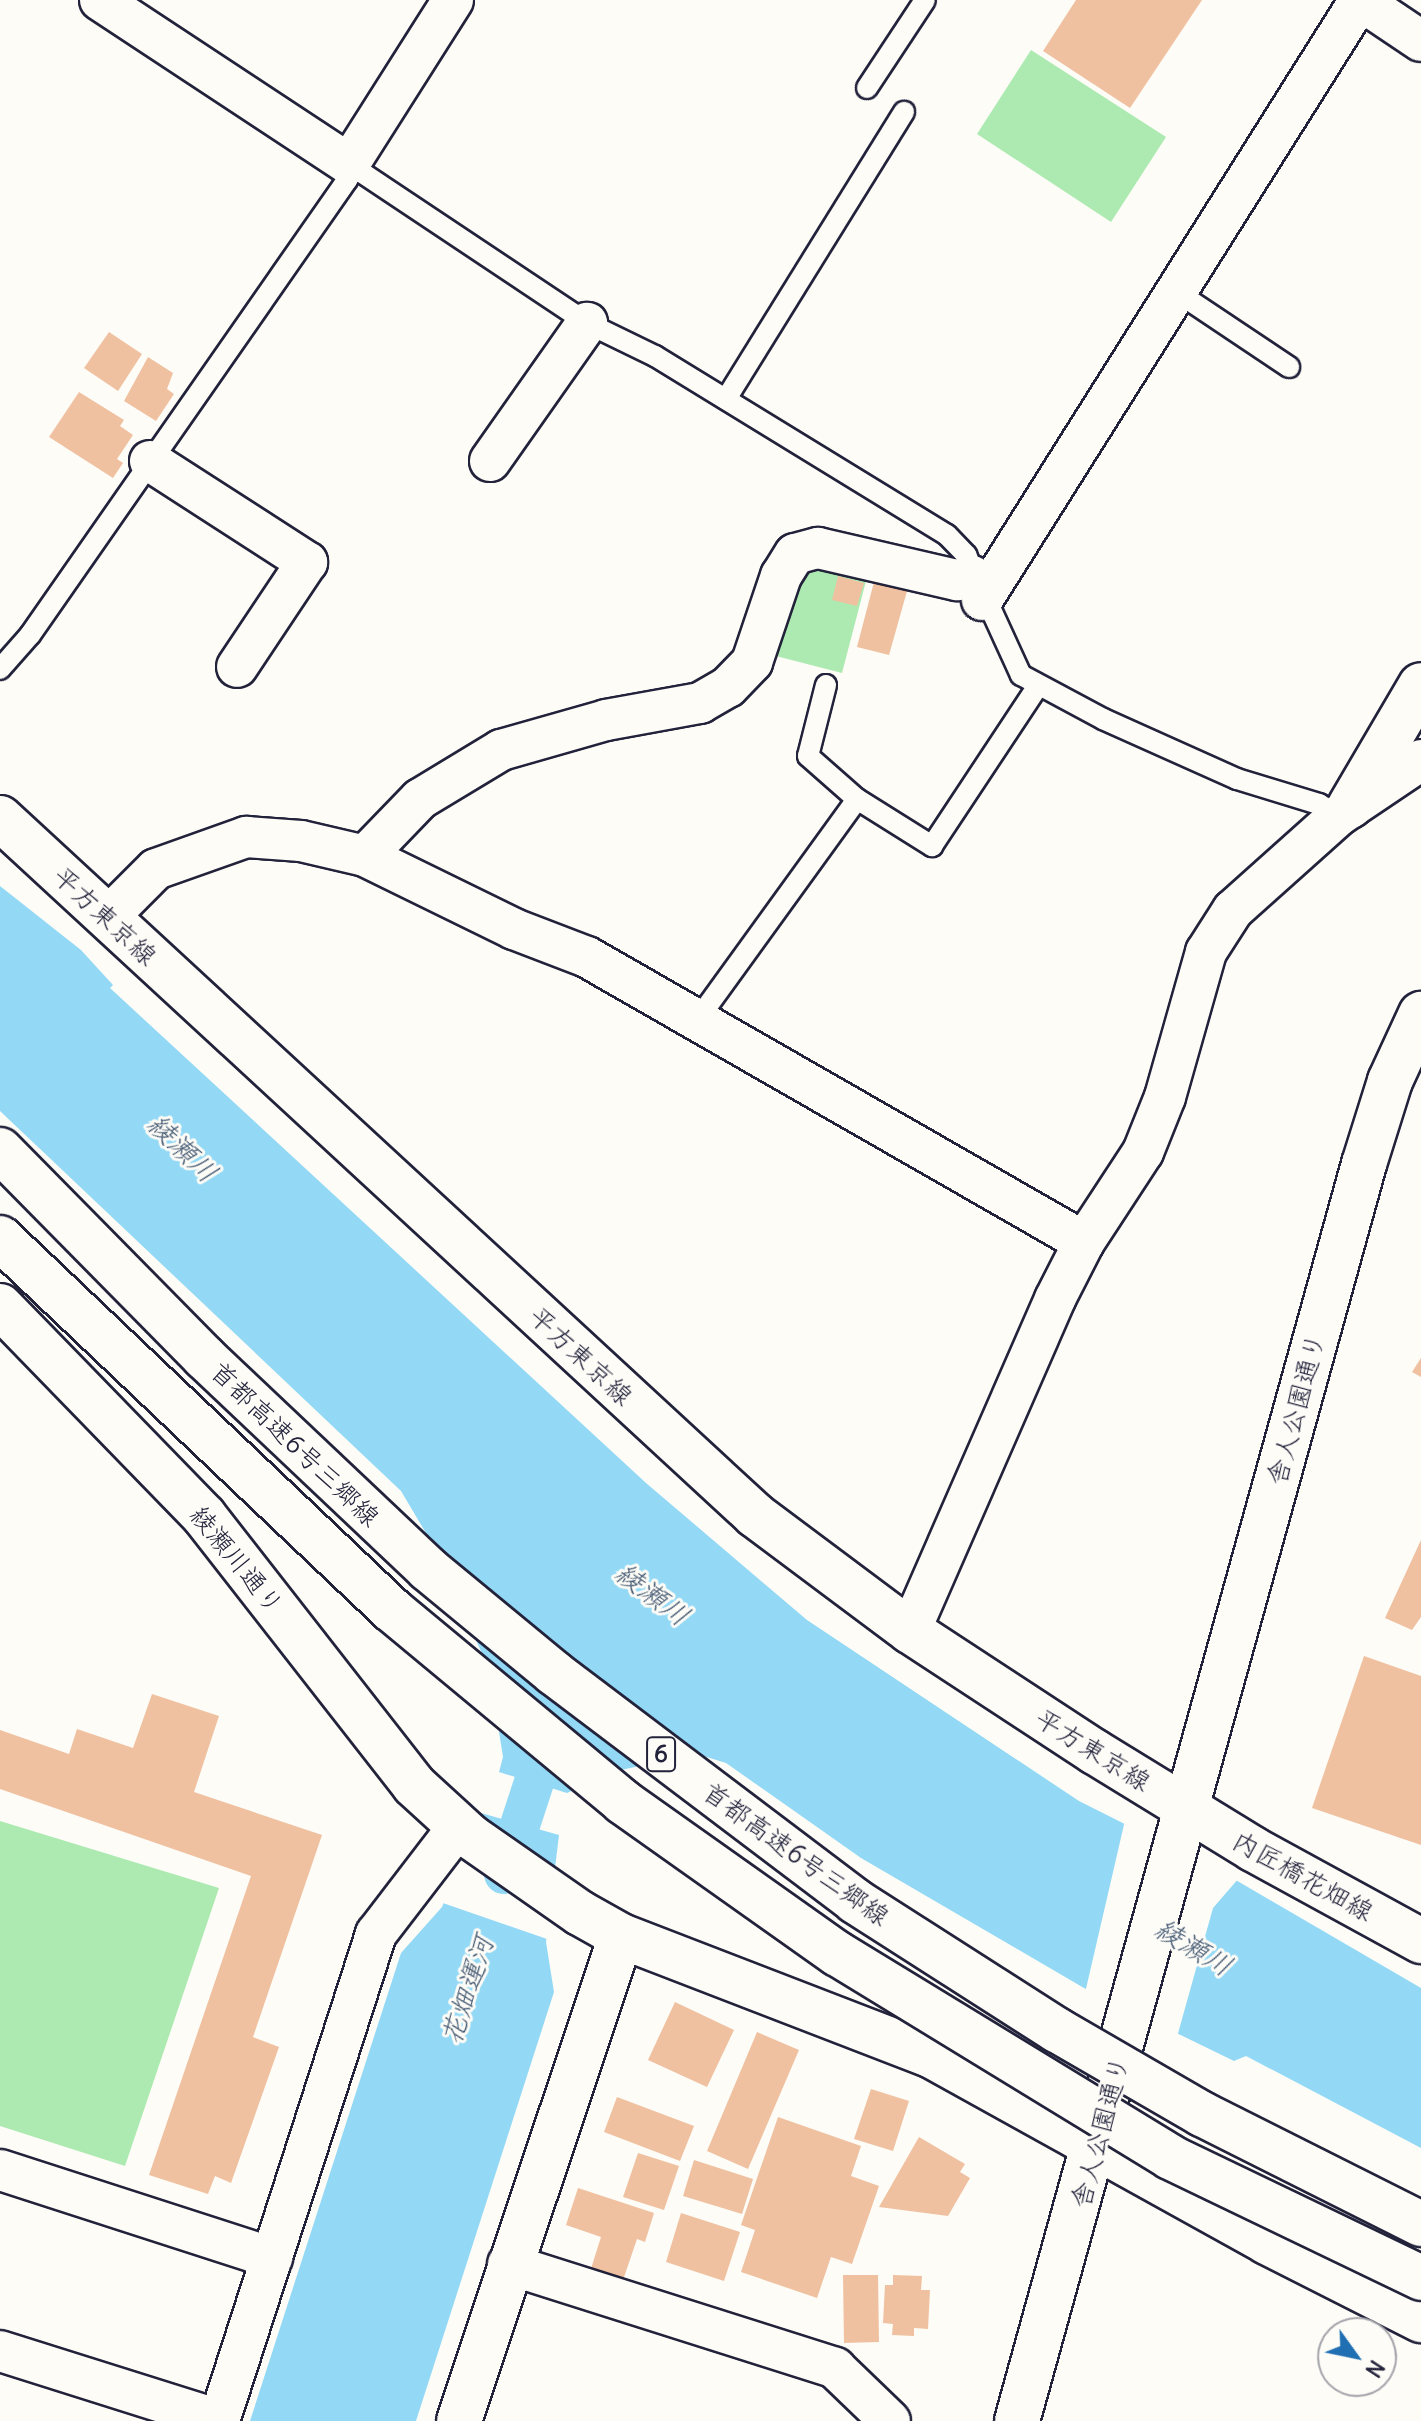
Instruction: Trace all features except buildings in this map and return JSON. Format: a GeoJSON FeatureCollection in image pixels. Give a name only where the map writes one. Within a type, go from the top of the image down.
{"type":"FeatureCollection","features":[{"type":"Feature","properties":{"kind":"main road"},"geometry":{"type":"LineString","coordinates":[[1344,811],[1421,685]]}},
{"type":"Feature","properties":{"kind":"main road","name":"平方東京線"},"geometry":{"type":"LineString","coordinates":[[0,818],[755,1515],[910,1631],[1182,1825]]}},
{"type":"Feature","properties":{"kind":"main road","name":"舎人公園通り"},"geometry":{"type":"LineString","coordinates":[[1017,2421],[1096,2148],[1364,1164],[1390,1081],[1421,1014]]}},
{"type":"Feature","properties":{"kind":"main road","name":"首都高速6号三郷線"},"geometry":{"type":"LineString","coordinates":[[0,1150],[204,1357],[428,1569],[554,1673],[805,1863],[1057,2030],[1202,2114],[1421,2224]]}},
{"type":"Feature","properties":{"kind":"main road","name":"首都高速6号三郷線"},"geometry":{"type":"LineString","coordinates":[[0,1238],[392,1610],[623,1802],[838,1954],[1170,2157],[1421,2278]]}},
{"type":"Feature","properties":{"kind":"main road","name":"綾瀬川通り"},"geometry":{"type":"LineString","coordinates":[[0,1306],[204,1516],[414,1785],[464,1832],[580,1913],[621,1936],[930,2055],[1096,2148]]}},
{"type":"Feature","properties":{"kind":"main road","name":"内匠橋花畑線"},"geometry":{"type":"LineString","coordinates":[[1182,1825],[1421,1941]]}},
{"type":"Feature","properties":{"kind":"main road"},"geometry":{"type":"LineString","coordinates":[[459,2421],[508,2264],[621,1936]]}},
{"type":"Feature","properties":{"kind":"main road"},"geometry":{"type":"LineString","coordinates":[[1096,2148],[1421,2320]]}},
{"type":"Feature","properties":{"kind":"street"},"geometry":{"type":"LineString","coordinates":[[120,5],[349,164],[453,0]]}},
{"type":"Feature","properties":{"kind":"street"},"geometry":{"type":"LineString","coordinates":[[365,856],[420,799],[501,750],[606,720],[700,703],[728,687],[752,662],[781,576],[795,554],[818,548],[957,580],[978,588],[1177,292],[1360,0],[1421,41]]}},
{"type":"Feature","properties":{"kind":"street"},"geometry":{"type":"LineString","coordinates":[[490,461],[587,323]]}},
{"type":"Feature","properties":{"kind":"street"},"geometry":{"type":"LineString","coordinates":[[150,461],[307,562],[237,667]]}},
{"type":"Feature","properties":{"kind":"street"},"geometry":{"type":"LineString","coordinates":[[910,1631],[1084,1242],[1143,1152],[1165,1097],[1206,952],[1233,910],[1344,811],[1388,786],[1421,760]]}},
{"type":"Feature","properties":{"kind":"street"},"geometry":{"type":"LineString","coordinates":[[107,918],[156,869],[246,837],[301,841],[365,856],[514,929],[587,957],[1084,1242]]}},
{"type":"Feature","properties":{"kind":"street"},"geometry":{"type":"LineString","coordinates":[[0,2351],[219,2421],[376,1934],[464,1832]]}},
{"type":"Feature","properties":{"kind":"street"},"geometry":{"type":"LineString","coordinates":[[0,2170],[272,2258]]}},
{"type":"Feature","properties":{"kind":"street"},"geometry":{"type":"LineString","coordinates":[[508,2264],[835,2368],[890,2421]]}},
{"type":"Feature","properties":{"kind":"lane"},"geometry":{"type":"LineString","coordinates":[[867,88],[925,0]]}},
{"type":"Feature","properties":{"kind":"lane"},"geometry":{"type":"LineString","coordinates":[[726,399],[904,112]]}},
{"type":"Feature","properties":{"kind":"lane"},"geometry":{"type":"LineString","coordinates":[[0,669],[30,635],[347,180],[349,164],[587,323],[726,399],[947,535],[966,555],[978,588],[1021,675],[1038,686],[1237,779],[1344,811]]}},
{"type":"Feature","properties":{"kind":"lane"},"geometry":{"type":"LineString","coordinates":[[1177,292],[1289,367]]}},
{"type":"Feature","properties":{"kind":"lane"},"geometry":{"type":"LineString","coordinates":[[826,685],[808,756],[857,799],[932,846],[1038,686]]}},
{"type":"Feature","properties":{"kind":"lane"},"geometry":{"type":"LineString","coordinates":[[698,1019],[857,799]]}},
{"type":"Feature","properties":{"kind":"green space"},"geometry":{"type":"Polygon","coordinates":[[[1031,50],[1166,137],[1111,222],[977,134],[1031,50]]]}},
{"type":"Feature","properties":{"kind":"green space"},"geometry":{"type":"Polygon","coordinates":[[[806,567],[866,581],[842,673],[772,655],[806,567]]]}},
{"type":"Feature","properties":{"kind":"green space"},"geometry":{"type":"Polygon","coordinates":[[[0,1821],[219,1888],[125,2166],[0,2126],[0,1821]]]}},
{"type":"Feature","properties":{"kind":"water","name":"綾瀬川"},"geometry":{"type":"Polygon","coordinates":[[[0,886],[81,950],[113,985],[110,988],[646,1483],[807,1620],[1079,1801],[1234,1879],[1421,1988],[1421,2148],[1246,2056],[1234,2061],[1084,1988],[861,1858],[726,1763],[697,1754],[616,1771],[567,1793],[499,1772],[503,1757],[489,1669],[433,1545],[401,1491],[0,1111],[0,886]]]}},
{"type":"Feature","properties":{"kind":"water"},"geometry":{"type":"Polygon","coordinates":[[[481,1813],[559,1835],[546,1942],[554,1992],[416,2421],[250,2421],[401,1953],[442,1907],[481,1813]]]}},
{"type":"Feature","properties":{"kind":"pier"},"geometry":{"type":"Polygon","coordinates":[[[1126,1816],[1239,1878],[1213,1908],[1177,2037],[1085,1993],[1126,1816]]]}},
{"type":"Feature","properties":{"kind":"pier"},"geometry":{"type":"Polygon","coordinates":[[[479,1817],[557,1870],[550,1940],[440,1902],[479,1817]]]}},
{"type":"Feature","properties":{"kind":"waterway","name":"花畑運河"},"geometry":{"type":"LineString","coordinates":[[504,1874],[550,1733]]}}]}
